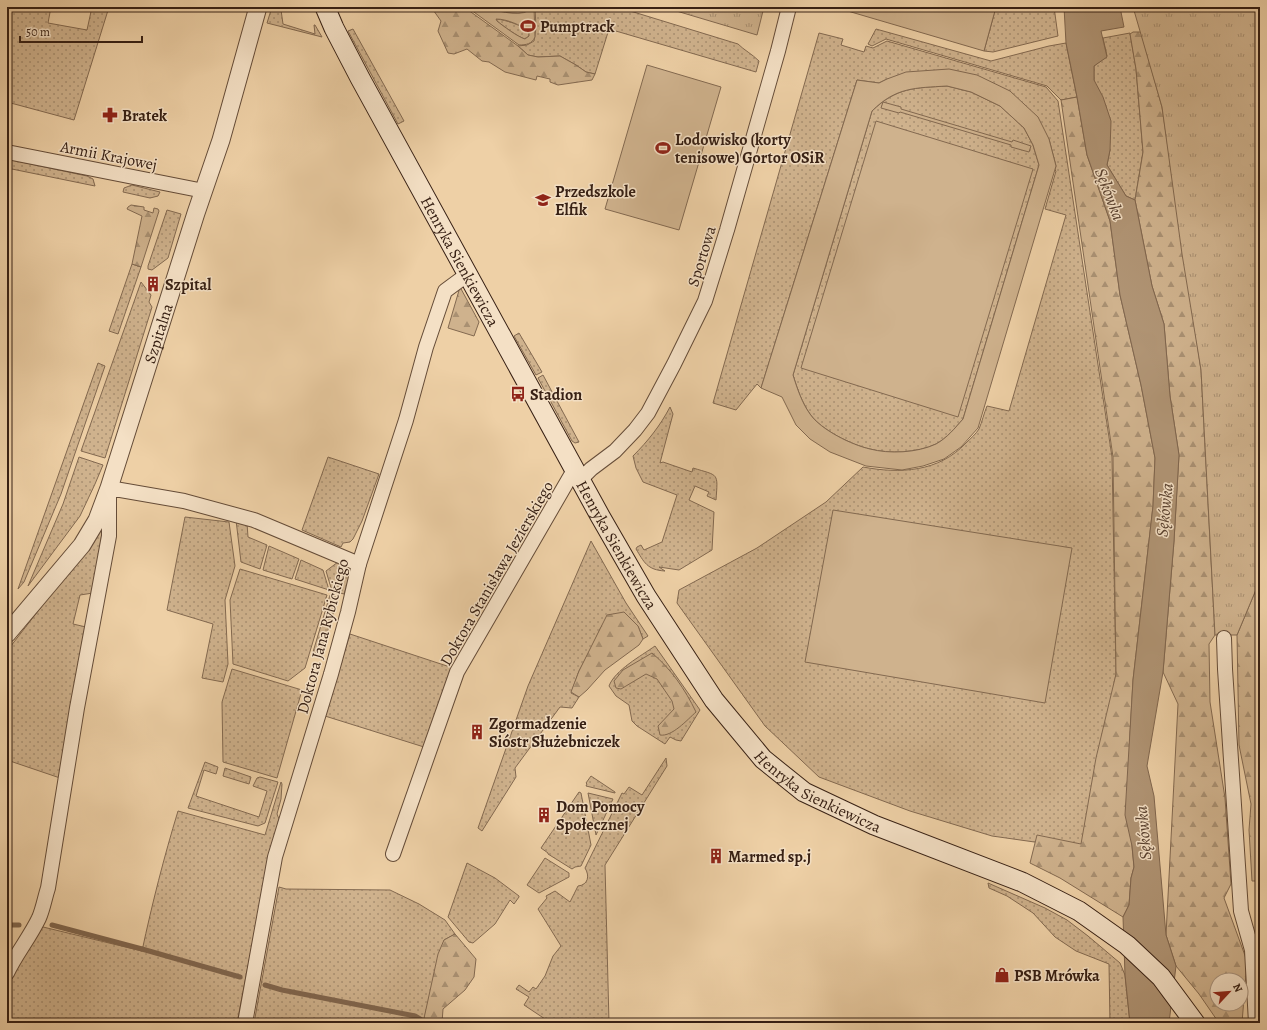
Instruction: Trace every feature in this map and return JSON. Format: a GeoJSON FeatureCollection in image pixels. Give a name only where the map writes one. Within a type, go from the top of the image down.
{"type":"FeatureCollection","features":[{"type":"Feature","properties":{"kind":"main road","name":"Henryka Sienkiewicza"},"geometry":{"type":"LineString","coordinates":[[325,7],[334,28],[360,78],[605,526],[646,596],[714,700],[763,759],[804,792],[874,825],[1022,882],[1079,911],[1127,945],[1161,977],[1195,1023]]}},
{"type":"Feature","properties":{"kind":"street","name":"Szpitalna"},"geometry":{"type":"LineString","coordinates":[[7,634],[82,545],[96,520],[108,488],[221,140],[258,7]]}},
{"type":"Feature","properties":{"kind":"street","name":"Sportowa"},"geometry":{"type":"LineString","coordinates":[[577,475],[591,469],[615,451],[635,430],[648,413],[657,398],[705,301],[776,59],[789,7]]}},
{"type":"Feature","properties":{"kind":"street","name":"Armii Krajowej"},"geometry":{"type":"LineString","coordinates":[[7,152],[204,191]]}},
{"type":"Feature","properties":{"kind":"street","name":"Doktora Jana Rybickiego"},"geometry":{"type":"LineString","coordinates":[[245,1023],[275,857],[323,704],[348,612],[358,564],[406,420],[426,347],[444,291],[468,274]]}},
{"type":"Feature","properties":{"kind":"street","name":"Doktora Stanisława Jezierskiego"},"geometry":{"type":"LineString","coordinates":[[393,854],[457,672],[577,475]]}},
{"type":"Feature","properties":{"kind":"street"},"geometry":{"type":"LineString","coordinates":[[7,973],[40,917],[48,888],[77,708],[109,536],[108,488],[184,501],[254,520],[358,564]]}},
{"type":"Feature","properties":{"kind":"street"},"geometry":{"type":"LineString","coordinates":[[1224,638],[1241,911],[1252,950],[1256,1023]]}},
{"type":"Feature","properties":{"kind":"green space"},"geometry":{"type":"Polygon","coordinates":[[[7,7],[51,7],[48,23],[87,30],[92,7],[109,7],[74,120],[7,102],[7,7]]]}},
{"type":"Feature","properties":{"kind":"green space"},"geometry":{"type":"Polygon","coordinates":[[[272,7],[281,10],[283,24],[315,34],[315,25],[322,37],[267,23],[272,7]]]}},
{"type":"Feature","properties":{"kind":"green space"},"geometry":{"type":"Polygon","coordinates":[[[431,7],[464,7],[528,55],[538,57],[560,56],[586,72],[595,74],[592,80],[558,85],[550,82],[550,79],[537,76],[536,80],[505,72],[489,62],[482,61],[467,49],[454,54],[448,53],[438,31],[441,21],[431,7]]]}},
{"type":"Feature","properties":{"kind":"green space","name":"Pumptrack"},"geometry":{"type":"Polygon","coordinates":[[[467,7],[481,7],[506,12],[523,13],[528,11],[528,7],[534,7],[535,37],[528,44],[519,45],[467,7]],[[496,19],[503,26],[519,36],[525,39],[529,36],[529,31],[505,20],[496,19]]]}},
{"type":"Feature","properties":{"kind":"green space"},"geometry":{"type":"Polygon","coordinates":[[[483,7],[528,7],[528,12],[506,12],[483,7]]]}},
{"type":"Feature","properties":{"kind":"green space"},"geometry":{"type":"Polygon","coordinates":[[[535,7],[601,7],[627,10],[738,44],[759,61],[756,72],[609,29],[595,74],[586,72],[560,56],[538,57],[528,55],[518,46],[527,45],[534,41],[536,28],[535,7]]]}},
{"type":"Feature","properties":{"kind":"green space"},"geometry":{"type":"Polygon","coordinates":[[[663,7],[764,7],[757,35],[663,7]]]}},
{"type":"Feature","properties":{"kind":"green space"},"geometry":{"type":"Polygon","coordinates":[[[834,7],[996,7],[984,51],[834,7]]]}},
{"type":"Feature","properties":{"kind":"green space"},"geometry":{"type":"Polygon","coordinates":[[[996,7],[1054,7],[1058,36],[993,52],[984,51],[996,7]]]}},
{"type":"Feature","properties":{"kind":"green space"},"geometry":{"type":"Polygon","coordinates":[[[1133,7],[1260,7],[1260,580],[1237,635],[1215,635],[1201,370],[1182,254],[1162,107],[1133,7]]]}},
{"type":"Feature","properties":{"kind":"green space"},"geometry":{"type":"Polygon","coordinates":[[[496,19],[522,27],[529,31],[529,36],[525,39],[519,36],[503,26],[496,19]]]}},
{"type":"Feature","properties":{"kind":"green space"},"geometry":{"type":"Polygon","coordinates":[[[353,29],[404,121],[398,124],[348,31],[353,29]]]}},
{"type":"Feature","properties":{"kind":"green space"},"geometry":{"type":"Polygon","coordinates":[[[876,29],[991,61],[1066,43],[1077,97],[1061,100],[1047,86],[886,39],[872,46],[868,44],[876,29]]]}},
{"type":"Feature","properties":{"kind":"green space"},"geometry":{"type":"Polygon","coordinates":[[[1133,32],[1141,32],[1162,107],[1201,370],[1215,635],[1209,644],[1210,702],[1225,798],[1231,884],[1224,898],[1247,961],[1246,972],[1209,972],[1209,1008],[1176,966],[1166,935],[1178,704],[1163,672],[1174,541],[1179,455],[1170,396],[1164,324],[1152,286],[1135,200],[1143,152],[1136,69],[1130,34],[1133,32]]]}},
{"type":"Feature","properties":{"kind":"green space"},"geometry":{"type":"Polygon","coordinates":[[[819,33],[843,39],[841,45],[864,52],[866,46],[873,48],[887,41],[1046,87],[1058,101],[1112,457],[1116,674],[1084,849],[992,836],[910,811],[819,777],[765,726],[677,603],[679,590],[757,548],[826,502],[863,467],[905,470],[931,465],[944,460],[955,453],[975,435],[979,429],[987,406],[1009,411],[1066,215],[1045,209],[1056,171],[1049,139],[1010,91],[887,79],[879,83],[857,80],[761,388],[757,384],[736,410],[713,403],[819,33]]]}},
{"type":"Feature","properties":{"kind":"green space"},"geometry":{"type":"Polygon","coordinates":[[[1130,33],[1136,69],[1143,152],[1135,200],[1126,196],[1107,165],[1110,150],[1094,81],[1094,66],[1107,56],[1103,38],[1130,33]]]}},
{"type":"Feature","properties":{"kind":"green space","name":"Lodowisko (korty tenisowe) Gortor OSiR"},"geometry":{"type":"Polygon","coordinates":[[[647,65],[721,87],[679,230],[605,209],[647,65]]]}},
{"type":"Feature","properties":{"kind":"green space"},"geometry":{"type":"Polygon","coordinates":[[[949,69],[977,75],[1010,91],[1038,117],[1049,139],[1056,166],[978,428],[961,447],[944,459],[923,466],[902,470],[866,466],[830,452],[810,439],[796,425],[782,397],[761,388],[857,80],[879,83],[906,72],[949,69]],[[947,86],[916,88],[906,90],[889,97],[872,111],[793,375],[802,400],[807,410],[815,420],[821,426],[837,436],[863,447],[886,452],[903,452],[928,447],[944,439],[963,419],[1039,165],[1033,145],[1024,128],[1000,106],[971,92],[947,86]]]}},
{"type":"Feature","properties":{"kind":"green space"},"geometry":{"type":"Polygon","coordinates":[[[947,86],[971,92],[1000,106],[1024,128],[1033,145],[1039,165],[963,419],[951,433],[936,444],[912,451],[878,451],[846,440],[821,426],[807,410],[793,375],[872,111],[890,97],[907,90],[947,86]]]}},
{"type":"Feature","properties":{"kind":"green space"},"geometry":{"type":"Polygon","coordinates":[[[1077,97],[1087,155],[1110,221],[1120,295],[1141,385],[1155,458],[1153,506],[1133,680],[1130,734],[1132,846],[1134,867],[1131,878],[1129,905],[1123,917],[1060,878],[1030,863],[1037,835],[1081,844],[1096,758],[1116,674],[1113,457],[1061,100],[1077,97]]]}},
{"type":"Feature","properties":{"kind":"green space"},"geometry":{"type":"Polygon","coordinates":[[[883,102],[901,107],[901,109],[1012,142],[1013,140],[1031,146],[1029,152],[1011,147],[1011,145],[900,112],[881,108],[883,102]]]}},
{"type":"Feature","properties":{"kind":"green space"},"geometry":{"type":"Polygon","coordinates":[[[876,121],[1033,169],[958,417],[801,368],[876,121]]]}},
{"type":"Feature","properties":{"kind":"green space"},"geometry":{"type":"Polygon","coordinates":[[[7,159],[87,176],[93,179],[95,186],[7,168],[7,159]]]}},
{"type":"Feature","properties":{"kind":"green space"},"geometry":{"type":"Polygon","coordinates":[[[132,185],[160,192],[158,196],[150,198],[123,192],[124,188],[132,185]]]}},
{"type":"Feature","properties":{"kind":"green space"},"geometry":{"type":"Polygon","coordinates":[[[131,205],[144,207],[144,210],[153,213],[154,208],[158,209],[159,211],[141,267],[132,264],[142,216],[127,209],[131,205]]]}},
{"type":"Feature","properties":{"kind":"green space"},"geometry":{"type":"Polygon","coordinates":[[[167,210],[181,214],[168,258],[152,270],[148,269],[148,266],[167,210]]]}},
{"type":"Feature","properties":{"kind":"green space"},"geometry":{"type":"Polygon","coordinates":[[[132,264],[141,267],[118,334],[109,331],[132,264]]]}},
{"type":"Feature","properties":{"kind":"green space"},"geometry":{"type":"Polygon","coordinates":[[[141,282],[151,295],[149,302],[152,307],[105,458],[81,451],[141,282]]]}},
{"type":"Feature","properties":{"kind":"green space"},"geometry":{"type":"Polygon","coordinates":[[[460,287],[479,322],[474,336],[448,328],[460,287]]]}},
{"type":"Feature","properties":{"kind":"green space"},"geometry":{"type":"Polygon","coordinates":[[[519,333],[542,372],[536,375],[514,336],[519,333]]]}},
{"type":"Feature","properties":{"kind":"green space"},"geometry":{"type":"Polygon","coordinates":[[[98,363],[105,366],[61,494],[24,582],[18,589],[98,363]]]}},
{"type":"Feature","properties":{"kind":"green space"},"geometry":{"type":"Polygon","coordinates":[[[543,375],[579,442],[575,443],[572,441],[538,378],[543,375]]]}},
{"type":"Feature","properties":{"kind":"green space"},"geometry":{"type":"Polygon","coordinates":[[[670,407],[673,414],[660,463],[663,462],[692,472],[693,468],[708,472],[715,476],[717,484],[716,500],[707,496],[709,492],[695,486],[689,500],[714,512],[712,550],[679,570],[659,567],[665,571],[650,567],[636,549],[641,545],[644,550],[662,542],[677,495],[643,482],[636,468],[633,456],[644,445],[662,421],[670,407]]]}},
{"type":"Feature","properties":{"kind":"green space"},"geometry":{"type":"Polygon","coordinates":[[[79,457],[103,465],[80,516],[28,586],[63,504],[79,457]]]}},
{"type":"Feature","properties":{"kind":"green space"},"geometry":{"type":"Polygon","coordinates":[[[328,457],[379,474],[362,521],[353,539],[350,542],[343,543],[341,547],[302,530],[328,457]]]}},
{"type":"Feature","properties":{"kind":"green space"},"geometry":{"type":"Polygon","coordinates":[[[833,510],[1072,548],[1045,703],[805,662],[833,510]]]}},
{"type":"Feature","properties":{"kind":"green space"},"geometry":{"type":"Polygon","coordinates":[[[185,517],[229,522],[235,566],[225,600],[228,664],[223,682],[202,678],[213,624],[167,610],[185,517]]]}},
{"type":"Feature","properties":{"kind":"green space"},"geometry":{"type":"Polygon","coordinates":[[[104,519],[93,593],[80,595],[73,624],[86,627],[63,779],[7,760],[7,651],[59,584],[104,519]]]}},
{"type":"Feature","properties":{"kind":"green space"},"geometry":{"type":"Polygon","coordinates":[[[236,520],[247,523],[248,537],[267,545],[260,569],[241,562],[236,520]]]}},
{"type":"Feature","properties":{"kind":"green space"},"geometry":{"type":"Polygon","coordinates":[[[591,541],[626,603],[648,636],[643,639],[638,626],[601,627],[579,671],[571,693],[579,697],[572,708],[560,707],[515,768],[516,777],[482,831],[478,828],[528,686],[591,541]]]}},
{"type":"Feature","properties":{"kind":"green space"},"geometry":{"type":"Polygon","coordinates":[[[269,546],[299,559],[292,579],[263,570],[269,546]]]}},
{"type":"Feature","properties":{"kind":"green space"},"geometry":{"type":"Polygon","coordinates":[[[301,560],[323,570],[329,590],[295,579],[301,560]]]}},
{"type":"Feature","properties":{"kind":"green space"},"geometry":{"type":"Polygon","coordinates":[[[338,562],[352,569],[344,594],[332,591],[326,571],[338,562]]]}},
{"type":"Feature","properties":{"kind":"green space"},"geometry":{"type":"Polygon","coordinates":[[[240,569],[327,595],[305,668],[288,681],[233,664],[230,600],[240,569]]]}},
{"type":"Feature","properties":{"kind":"green space"},"geometry":{"type":"Polygon","coordinates":[[[1260,580],[1260,881],[1252,881],[1249,830],[1251,804],[1239,745],[1237,635],[1260,580]]]}},
{"type":"Feature","properties":{"kind":"green space"},"geometry":{"type":"Polygon","coordinates":[[[330,595],[338,598],[320,655],[313,652],[330,595]]]}},
{"type":"Feature","properties":{"kind":"green space"},"geometry":{"type":"Polygon","coordinates":[[[624,612],[638,626],[643,639],[639,645],[605,670],[579,697],[571,692],[579,671],[607,615],[624,612]]]}},
{"type":"Feature","properties":{"kind":"green space"},"geometry":{"type":"Polygon","coordinates":[[[350,634],[453,668],[424,747],[325,716],[350,634]]]}},
{"type":"Feature","properties":{"kind":"green space"},"geometry":{"type":"Polygon","coordinates":[[[655,646],[700,710],[681,741],[670,737],[665,744],[637,726],[632,721],[629,705],[616,696],[609,686],[612,680],[622,669],[655,646]]]}},
{"type":"Feature","properties":{"kind":"green space"},"geometry":{"type":"Polygon","coordinates":[[[652,653],[677,680],[696,712],[674,731],[665,735],[660,735],[658,726],[674,709],[672,701],[657,679],[646,674],[621,689],[616,688],[614,681],[623,670],[652,653]]]}},
{"type":"Feature","properties":{"kind":"green space"},"geometry":{"type":"Polygon","coordinates":[[[232,669],[302,690],[277,778],[223,762],[222,702],[232,669]]]}},
{"type":"Feature","properties":{"kind":"green space"},"geometry":{"type":"Polygon","coordinates":[[[666,758],[667,766],[605,865],[609,1023],[551,1023],[524,1005],[529,997],[516,989],[519,985],[529,992],[533,987],[536,989],[545,976],[553,956],[561,946],[538,909],[547,898],[546,896],[555,891],[570,902],[578,886],[584,884],[587,880],[587,871],[585,868],[622,793],[624,794],[629,787],[642,795],[666,758]]]}},
{"type":"Feature","properties":{"kind":"green space"},"geometry":{"type":"Polygon","coordinates":[[[205,762],[218,767],[216,774],[204,770],[196,796],[259,817],[267,791],[253,786],[257,778],[260,777],[278,782],[265,823],[258,826],[188,808],[205,762]]]}},
{"type":"Feature","properties":{"kind":"green space"},"geometry":{"type":"Polygon","coordinates":[[[225,768],[251,777],[249,784],[223,776],[225,768]]]}},
{"type":"Feature","properties":{"kind":"green space"},"geometry":{"type":"Polygon","coordinates":[[[591,776],[615,793],[586,786],[586,783],[591,776]]]}},
{"type":"Feature","properties":{"kind":"green space"},"geometry":{"type":"Polygon","coordinates":[[[281,782],[281,799],[277,814],[281,824],[264,883],[237,1023],[7,1023],[7,980],[39,926],[142,951],[158,881],[178,811],[265,835],[281,782]]]}},
{"type":"Feature","properties":{"kind":"green space"},"geometry":{"type":"Polygon","coordinates":[[[579,792],[581,793],[591,845],[581,866],[572,869],[541,848],[579,792]]]}},
{"type":"Feature","properties":{"kind":"green space"},"geometry":{"type":"Polygon","coordinates":[[[588,793],[613,799],[596,835],[588,793]]]}},
{"type":"Feature","properties":{"kind":"green space"},"geometry":{"type":"Polygon","coordinates":[[[545,858],[569,873],[569,877],[539,893],[527,885],[545,858]]]}},
{"type":"Feature","properties":{"kind":"green space"},"geometry":{"type":"Polygon","coordinates":[[[467,863],[495,878],[519,896],[514,904],[510,900],[495,924],[473,943],[469,942],[448,917],[467,863]]]}},
{"type":"Feature","properties":{"kind":"green space"},"geometry":{"type":"Polygon","coordinates":[[[988,883],[1045,908],[1067,920],[1120,963],[1125,975],[1130,1023],[1110,1023],[1109,964],[1076,951],[1055,937],[1033,913],[1007,896],[989,888],[988,883]]]}},
{"type":"Feature","properties":{"kind":"green space"},"geometry":{"type":"Polygon","coordinates":[[[279,887],[286,889],[390,890],[419,904],[445,920],[455,934],[444,940],[423,1023],[254,1023],[279,887]]]}},
{"type":"Feature","properties":{"kind":"green space"},"geometry":{"type":"Polygon","coordinates":[[[455,934],[476,959],[474,977],[465,990],[443,1009],[442,1023],[423,1023],[438,954],[444,940],[455,934]]]}},
{"type":"Feature","properties":{"kind":"green space"},"geometry":{"type":"Polygon","coordinates":[[[1211,1012],[1243,1012],[1242,1023],[1219,1023],[1211,1012]]]}},
{"type":"Feature","properties":{"kind":"water","name":"Sękówka"},"geometry":{"type":"Polygon","coordinates":[[[1064,7],[1120,7],[1124,27],[1101,31],[1107,57],[1094,66],[1094,80],[1103,97],[1111,121],[1110,150],[1107,165],[1126,196],[1135,200],[1152,286],[1164,324],[1170,396],[1179,455],[1174,541],[1163,672],[1147,766],[1154,796],[1166,935],[1176,966],[1169,1023],[1130,1023],[1125,975],[1123,917],[1129,905],[1131,878],[1134,867],[1132,846],[1125,815],[1133,680],[1153,506],[1155,458],[1141,385],[1120,295],[1110,221],[1087,155],[1066,43],[1064,7]]]}},
{"type":"Feature","properties":{"kind":"waterway"},"geometry":{"type":"LineString","coordinates":[[7,925],[19,925]]}},
{"type":"Feature","properties":{"kind":"waterway"},"geometry":{"type":"LineString","coordinates":[[52,925],[142,949]]}},
{"type":"Feature","properties":{"kind":"waterway"},"geometry":{"type":"LineString","coordinates":[[142,949],[240,977]]}},
{"type":"Feature","properties":{"kind":"waterway"},"geometry":{"type":"LineString","coordinates":[[265,985],[282,990],[415,1016],[427,1023]]}},
{"type":"Feature","properties":{"kind":"place","name":"Pumptrack"},"geometry":{"type":"Point","coordinates":[528,26]}},
{"type":"Feature","properties":{"kind":"place","name":"Bratek"},"geometry":{"type":"Point","coordinates":[110,115]}},
{"type":"Feature","properties":{"kind":"place","name":"Lodowisko (korty tenisowe) Gortor OSiR"},"geometry":{"type":"Point","coordinates":[663,148]}},
{"type":"Feature","properties":{"kind":"place","name":"Przedszkole Elfik"},"geometry":{"type":"Point","coordinates":[543,200]}},
{"type":"Feature","properties":{"kind":"place","name":"Szpital"},"geometry":{"type":"Point","coordinates":[153,284]}},
{"type":"Feature","properties":{"kind":"place","name":"Stadion"},"geometry":{"type":"Point","coordinates":[518,394]}},
{"type":"Feature","properties":{"kind":"place","name":"Zgormadzenie Sióstr Służebniczek"},"geometry":{"type":"Point","coordinates":[477,732]}},
{"type":"Feature","properties":{"kind":"place","name":"Dom Pomocy Społecznej"},"geometry":{"type":"Point","coordinates":[544,815]}},
{"type":"Feature","properties":{"kind":"place","name":"Marmed sp.j"},"geometry":{"type":"Point","coordinates":[716,856]}},
{"type":"Feature","properties":{"kind":"place","name":"PSB Mrówka"},"geometry":{"type":"Point","coordinates":[1002,975]}}]}
